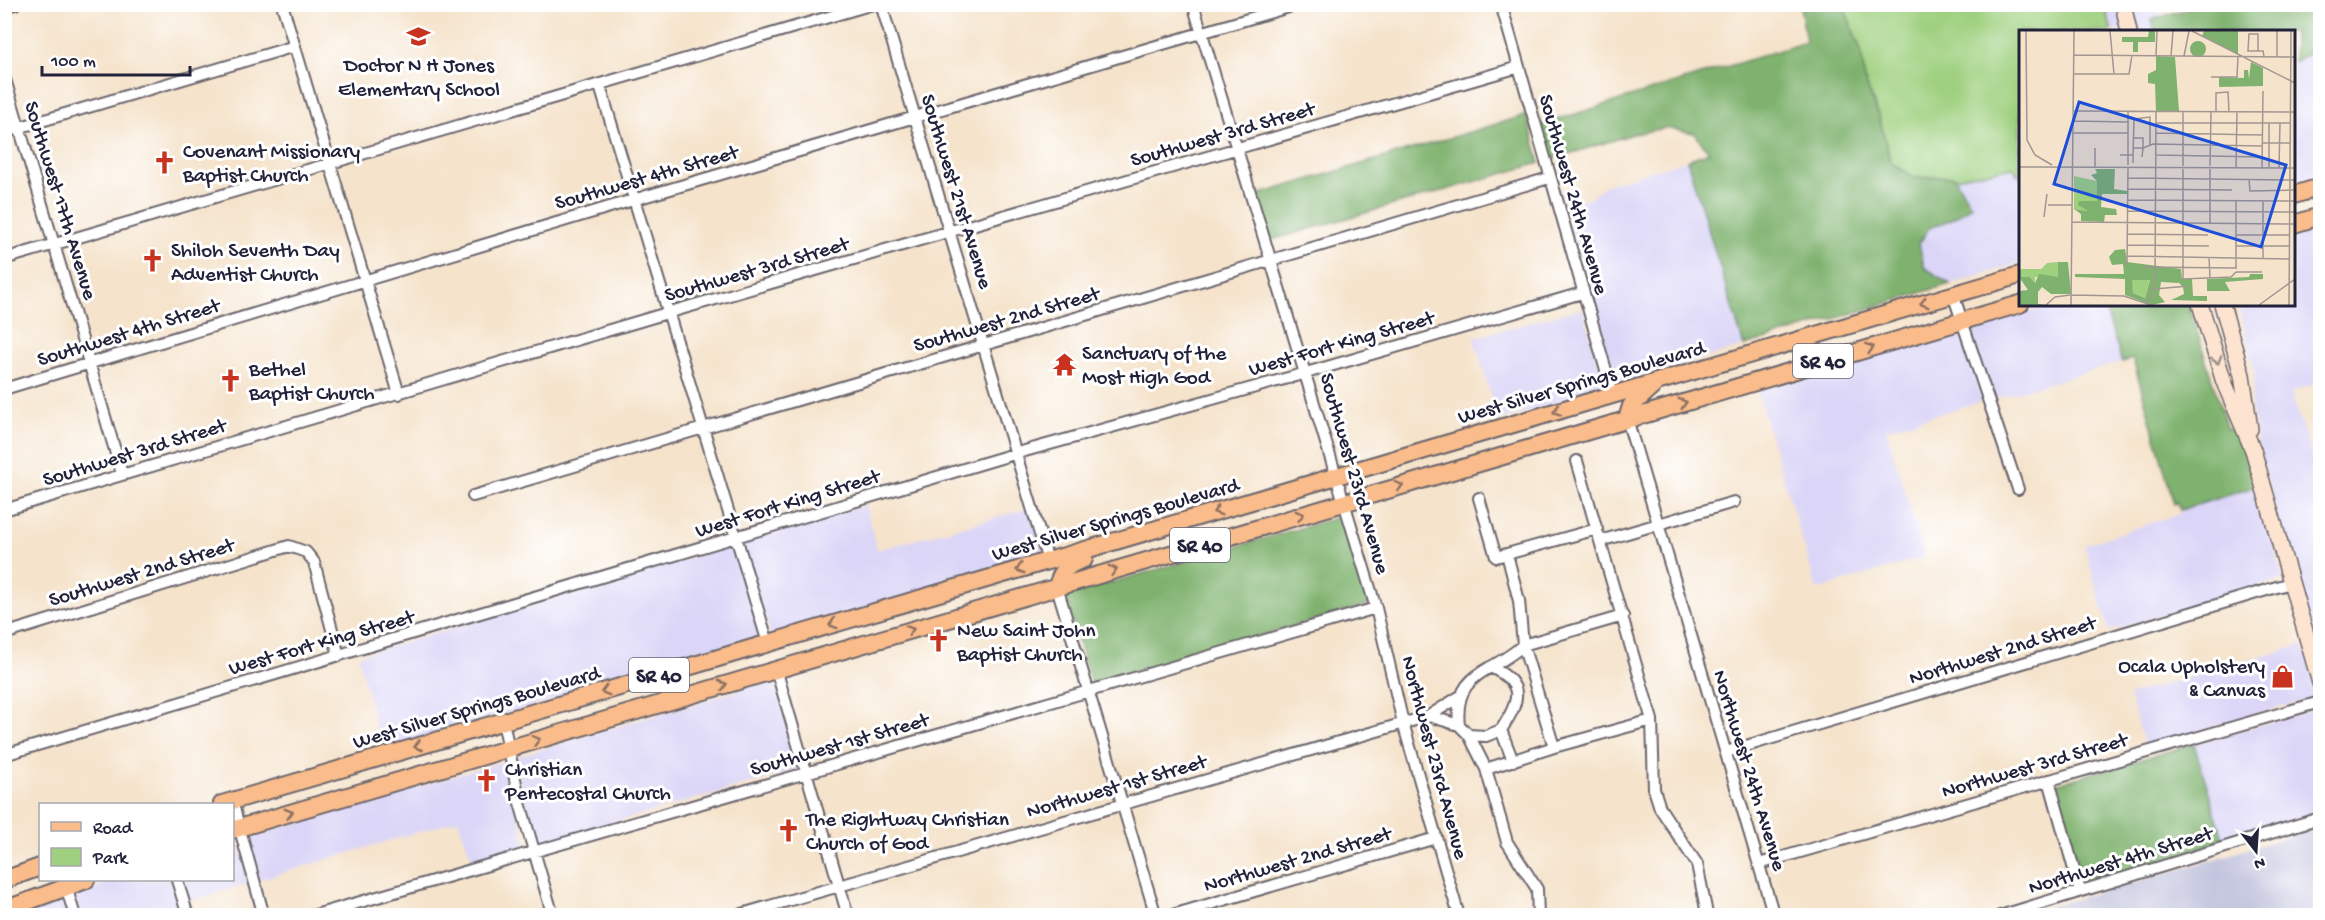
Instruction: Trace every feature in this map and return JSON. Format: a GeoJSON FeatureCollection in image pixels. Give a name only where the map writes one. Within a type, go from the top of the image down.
{"type":"FeatureCollection","features":[{"type":"Feature","properties":{"kind":"main road"},"geometry":{"type":"LineString","coordinates":[[2124,9],[2130,30]]}},
{"type":"Feature","properties":{"kind":"main road"},"geometry":{"type":"LineString","coordinates":[[2295,195],[2320,187]]}},
{"type":"Feature","properties":{"kind":"main road"},"geometry":{"type":"LineString","coordinates":[[2295,224],[2320,216]]}},
{"type":"Feature","properties":{"kind":"main road","name":"West Silver Springs Boulevard"},"geometry":{"type":"LineString","coordinates":[[227,803],[2019,275]]}},
{"type":"Feature","properties":{"kind":"main road","name":"SR 40"},"geometry":{"type":"LineString","coordinates":[[236,829],[2019,303]]}},
{"type":"Feature","properties":{"kind":"main road"},"geometry":{"type":"LineString","coordinates":[[2201,306],[2224,382],[2253,450]]}},
{"type":"Feature","properties":{"kind":"main road"},"geometry":{"type":"LineString","coordinates":[[2223,306],[2242,375],[2253,450],[2320,683]]}},
{"type":"Feature","properties":{"kind":"main road"},"geometry":{"type":"LineString","coordinates":[[1626,419],[1631,406],[1658,382]]}},
{"type":"Feature","properties":{"kind":"main road"},"geometry":{"type":"LineString","coordinates":[[1575,435],[1611,409],[1613,394]]}},
{"type":"Feature","properties":{"kind":"main road"},"geometry":{"type":"LineString","coordinates":[[1057,587],[1060,574],[1073,563],[1161,537],[1169,525]]}},
{"type":"Feature","properties":{"kind":"main road"},"geometry":{"type":"LineString","coordinates":[[963,615],[966,606],[1029,588],[1039,581],[1048,561]]}},
{"type":"Feature","properties":{"kind":"main road"},"geometry":{"type":"LineString","coordinates":[[776,669],[785,649],[800,634]]}},
{"type":"Feature","properties":{"kind":"main road"},"geometry":{"type":"LineString","coordinates":[[747,678],[761,663],[768,643]]}},
{"type":"Feature","properties":{"kind":"main road"},"geometry":{"type":"LineString","coordinates":[[4,880],[39,867]]}},
{"type":"Feature","properties":{"kind":"main road"},"geometry":{"type":"LineString","coordinates":[[4,910],[65,883]]}},
{"type":"Feature","properties":{"kind":"street"},"geometry":{"type":"LineString","coordinates":[[4,8],[15,4]]}},
{"type":"Feature","properties":{"kind":"street"},"geometry":{"type":"LineString","coordinates":[[282,4],[399,394]]}},
{"type":"Feature","properties":{"kind":"street"},"geometry":{"type":"LineString","coordinates":[[4,259],[600,86],[873,4]]}},
{"type":"Feature","properties":{"kind":"street","name":"Southwest 21st Avenue"},"geometry":{"type":"LineString","coordinates":[[881,4],[951,232],[1014,454],[1048,561]]}},
{"type":"Feature","properties":{"kind":"street","name":"Southwest 23rd Avenue"},"geometry":{"type":"LineString","coordinates":[[1193,4],[1306,373],[1334,477],[1376,608]]}},
{"type":"Feature","properties":{"kind":"street","name":"Southwest 4th Street"},"geometry":{"type":"LineString","coordinates":[[4,389],[633,200],[1299,4]]}},
{"type":"Feature","properties":{"kind":"street","name":"Southwest 24th Avenue"},"geometry":{"type":"LineString","coordinates":[[1501,4],[1582,293],[1613,394]]}},
{"type":"Feature","properties":{"kind":"street"},"geometry":{"type":"LineString","coordinates":[[4,132],[295,46]]}},
{"type":"Feature","properties":{"kind":"street","name":"Southwest 3rd Street"},"geometry":{"type":"LineString","coordinates":[[4,510],[667,313],[1519,67]]}},
{"type":"Feature","properties":{"kind":"street","name":"Southwest 17th Avenue"},"geometry":{"type":"LineString","coordinates":[[4,76],[122,474]]}},
{"type":"Feature","properties":{"kind":"street"},"geometry":{"type":"LineString","coordinates":[[600,86],[768,643]]}},
{"type":"Feature","properties":{"kind":"street","name":"Southwest 2nd Street"},"geometry":{"type":"LineString","coordinates":[[473,496],[1549,178]]}},
{"type":"Feature","properties":{"kind":"street","name":"West Fort King Street"},"geometry":{"type":"LineString","coordinates":[[4,755],[1014,454],[1582,293]]}},
{"type":"Feature","properties":{"kind":"street"},"geometry":{"type":"LineString","coordinates":[[1953,294],[2018,489]]}},
{"type":"Feature","properties":{"kind":"street"},"geometry":{"type":"LineString","coordinates":[[1626,419],[1658,525]]}},
{"type":"Feature","properties":{"kind":"street"},"geometry":{"type":"LineString","coordinates":[[1577,461],[1652,720],[1654,789],[1660,808],[1697,864],[1707,914],[1704,915]]}},
{"type":"Feature","properties":{"kind":"street"},"geometry":{"type":"LineString","coordinates":[[1479,498],[1496,557],[1597,529]]}},
{"type":"Feature","properties":{"kind":"street"},"geometry":{"type":"LineString","coordinates":[[1600,541],[1734,502]]}},
{"type":"Feature","properties":{"kind":"street","name":"Northwest 24th Avenue"},"geometry":{"type":"LineString","coordinates":[[1658,525],[1774,915]]}},
{"type":"Feature","properties":{"kind":"street","name":"Southwest 2nd Street"},"geometry":{"type":"LineString","coordinates":[[4,634],[289,546],[306,552],[314,562],[339,656]]}},
{"type":"Feature","properties":{"kind":"street"},"geometry":{"type":"LineString","coordinates":[[1507,554],[1519,601],[1523,645],[1554,747]]}},
{"type":"Feature","properties":{"kind":"street","name":"Northwest 2nd Street"},"geometry":{"type":"LineString","coordinates":[[1726,752],[2290,583]]}},
{"type":"Feature","properties":{"kind":"street"},"geometry":{"type":"LineString","coordinates":[[1057,587],[1156,915]]}},
{"type":"Feature","properties":{"kind":"street","name":"Southwest 1st Street"},"geometry":{"type":"LineString","coordinates":[[312,915],[1376,608]]}},
{"type":"Feature","properties":{"kind":"street","name":"Northwest 23rd Avenue"},"geometry":{"type":"LineString","coordinates":[[1376,608],[1404,723],[1459,915]]}},
{"type":"Feature","properties":{"kind":"street"},"geometry":{"type":"LineString","coordinates":[[1459,725],[1459,697],[1471,679],[1523,645],[1623,616]]}},
{"type":"Feature","properties":{"kind":"street"},"geometry":{"type":"LineString","coordinates":[[1469,735],[1486,736],[1501,730],[1517,701],[1516,689],[1511,679],[1490,667]]}},
{"type":"Feature","properties":{"kind":"street"},"geometry":{"type":"LineString","coordinates":[[776,669],[848,915]]}},
{"type":"Feature","properties":{"kind":"street","name":"Northwest 1st Street"},"geometry":{"type":"LineString","coordinates":[[735,915],[1429,716],[1459,697]]}},
{"type":"Feature","properties":{"kind":"street","name":"Northwest 3rd Street"},"geometry":{"type":"LineString","coordinates":[[1759,864],[2320,702]]}},
{"type":"Feature","properties":{"kind":"street"},"geometry":{"type":"LineString","coordinates":[[1429,716],[1459,725],[1469,735],[1486,770],[1507,842],[1537,889],[1538,915]]}},
{"type":"Feature","properties":{"kind":"street"},"geometry":{"type":"LineString","coordinates":[[1486,770],[1554,747],[1652,720]]}},
{"type":"Feature","properties":{"kind":"street"},"geometry":{"type":"LineString","coordinates":[[503,722],[510,748],[515,784],[553,915]]}},
{"type":"Feature","properties":{"kind":"street"},"geometry":{"type":"LineString","coordinates":[[1501,730],[1513,760]]}},
{"type":"Feature","properties":{"kind":"street"},"geometry":{"type":"LineString","coordinates":[[2049,780],[2080,891]]}},
{"type":"Feature","properties":{"kind":"street","name":"Northwest 4th Street"},"geometry":{"type":"LineString","coordinates":[[2000,915],[2320,818]]}},
{"type":"Feature","properties":{"kind":"street"},"geometry":{"type":"LineString","coordinates":[[236,829],[264,915]]}},
{"type":"Feature","properties":{"kind":"street","name":"Northwest 2nd Street"},"geometry":{"type":"LineString","coordinates":[[1169,915],[1436,838]]}},
{"type":"Feature","properties":{"kind":"street"},"geometry":{"type":"LineString","coordinates":[[178,881],[188,915]]}},
{"type":"Feature","properties":{"kind":"street"},"geometry":{"type":"LineString","coordinates":[[65,883],[75,915]]}},
{"type":"Feature","properties":{"kind":"shaded area"},"geometry":{"type":"Polygon","coordinates":[[[2104,5],[2118,5],[2124,30],[2112,30],[2104,5]]]}},
{"type":"Feature","properties":{"kind":"shaded area"},"geometry":{"type":"Polygon","coordinates":[[[2128,5],[2156,5],[2160,16],[2184,9],[2151,20],[2155,30],[2138,30],[2128,5]]]}},
{"type":"Feature","properties":{"kind":"shaded area"},"geometry":{"type":"Polygon","coordinates":[[[2320,46],[2320,175],[2295,183],[2295,61],[2320,46]]]}},
{"type":"Feature","properties":{"kind":"shaded area"},"geometry":{"type":"Polygon","coordinates":[[[1687,160],[1744,346],[1616,385],[1562,203],[1590,198],[1606,185],[1687,160]]]}},
{"type":"Feature","properties":{"kind":"shaded area"},"geometry":{"type":"Polygon","coordinates":[[[2013,167],[2019,176],[2019,263],[1950,284],[1924,267],[1919,245],[1929,228],[1952,219],[1970,206],[1955,178],[2013,167]]]}},
{"type":"Feature","properties":{"kind":"shaded area"},"geometry":{"type":"Polygon","coordinates":[[[2320,225],[2320,382],[2291,392],[2320,481],[2320,666],[2258,448],[2251,403],[2255,375],[2239,306],[2295,306],[2295,233],[2320,225]]]}},
{"type":"Feature","properties":{"kind":"shaded area"},"geometry":{"type":"Polygon","coordinates":[[[2050,306],[2104,306],[2122,362],[1993,399],[1969,329],[2050,306]]]}},
{"type":"Feature","properties":{"kind":"shaded area"},"geometry":{"type":"Polygon","coordinates":[[[1582,308],[1606,388],[1498,421],[1474,338],[1582,308]]]}},
{"type":"Feature","properties":{"kind":"shaded area"},"geometry":{"type":"Polygon","coordinates":[[[1959,331],[1983,401],[1886,429],[1925,557],[1817,590],[1757,391],[1959,331]]]}},
{"type":"Feature","properties":{"kind":"shaded area"},"geometry":{"type":"Polygon","coordinates":[[[2258,486],[2283,579],[2109,631],[2084,545],[2181,513],[2180,510],[2258,486]]]}},
{"type":"Feature","properties":{"kind":"shaded area"},"geometry":{"type":"Polygon","coordinates":[[[865,505],[877,550],[1031,508],[1043,556],[771,636],[742,542],[865,505]]]}},
{"type":"Feature","properties":{"kind":"shaded area"},"geometry":{"type":"Polygon","coordinates":[[[733,545],[762,639],[382,751],[358,656],[733,545]]]}},
{"type":"Feature","properties":{"kind":"shaded area"},"geometry":{"type":"Polygon","coordinates":[[[2303,645],[2319,696],[2145,747],[2129,695],[2303,645]]]}},
{"type":"Feature","properties":{"kind":"shaded area"},"geometry":{"type":"Polygon","coordinates":[[[774,680],[800,769],[536,845],[520,783],[516,757],[774,680]]]}},
{"type":"Feature","properties":{"kind":"shaded area"},"geometry":{"type":"Polygon","coordinates":[[[2320,708],[2320,812],[2224,841],[2194,744],[2320,708]]]}},
{"type":"Feature","properties":{"kind":"shaded area"},"geometry":{"type":"Polygon","coordinates":[[[507,760],[510,785],[527,847],[473,863],[458,820],[259,880],[247,838],[507,760]]]}},
{"type":"Feature","properties":{"kind":"shaded area"},"geometry":{"type":"Polygon","coordinates":[[[2320,827],[2320,915],[2021,915],[2228,855],[2320,827]]]}},
{"type":"Feature","properties":{"kind":"shaded area"},"geometry":{"type":"Polygon","coordinates":[[[238,841],[249,883],[189,901],[183,881],[234,881],[234,843],[238,841]]]}},
{"type":"Feature","properties":{"kind":"shaded area"},"geometry":{"type":"Polygon","coordinates":[[[113,881],[172,881],[179,904],[143,915],[80,915],[74,895],[113,881]]]}},
{"type":"Feature","properties":{"kind":"shaded area"},"geometry":{"type":"Polygon","coordinates":[[[65,899],[69,916],[18,916],[65,899]]]}},
{"type":"Feature","properties":{"kind":"green space"},"geometry":{"type":"Polygon","coordinates":[[[2202,4],[2320,5],[2320,46],[2295,61],[2295,30],[2155,30],[2151,20],[2202,4]]]}},
{"type":"Feature","properties":{"kind":"green space"},"geometry":{"type":"Polygon","coordinates":[[[1800,5],[1843,5],[1861,51],[1865,81],[1879,117],[1891,163],[1915,178],[1954,176],[1971,206],[1952,219],[1929,228],[1919,244],[1924,267],[1950,284],[1744,346],[1687,160],[1709,152],[1694,133],[1666,128],[1633,134],[1550,160],[1540,125],[1806,42],[1800,5]]]}},
{"type":"Feature","properties":{"kind":"green space"},"geometry":{"type":"Polygon","coordinates":[[[1843,5],[2104,5],[2112,30],[2019,30],[2019,176],[2013,167],[1955,178],[1915,178],[1891,163],[1879,117],[1865,81],[1861,51],[1843,5]]]}},
{"type":"Feature","properties":{"kind":"green space"},"geometry":{"type":"Polygon","coordinates":[[[1527,115],[1540,163],[1271,240],[1257,195],[1527,115]]]}},
{"type":"Feature","properties":{"kind":"green space"},"geometry":{"type":"Polygon","coordinates":[[[2104,306],[2189,306],[2227,429],[2238,428],[2258,486],[2180,510],[2177,502],[2174,504],[2133,359],[2122,362],[2104,306]]]}},
{"type":"Feature","properties":{"kind":"green space"},"geometry":{"type":"Polygon","coordinates":[[[1342,516],[1371,604],[1091,684],[1065,596],[1342,516]]]}},
{"type":"Feature","properties":{"kind":"green space"},"geometry":{"type":"Polygon","coordinates":[[[2194,744],[2224,841],[2083,884],[2055,784],[2194,744]]]}},
{"type":"Feature","properties":{"kind":"place","name":"Doctor N H Jones Elementary School"},"geometry":{"type":"Point","coordinates":[419,36]}},
{"type":"Feature","properties":{"kind":"place","name":"Covenant Missionary Baptist Church"},"geometry":{"type":"Point","coordinates":[165,162]}},
{"type":"Feature","properties":{"kind":"place","name":"Shiloh Seventh Day Adventist Church"},"geometry":{"type":"Point","coordinates":[153,261]}},
{"type":"Feature","properties":{"kind":"place","name":"Sanctuary of the Most High God"},"geometry":{"type":"Point","coordinates":[1064,364]}},
{"type":"Feature","properties":{"kind":"place","name":"Bethel Baptist Church"},"geometry":{"type":"Point","coordinates":[231,380]}},
{"type":"Feature","properties":{"kind":"place","name":"New Saint John Baptist Church"},"geometry":{"type":"Point","coordinates":[939,641]}},
{"type":"Feature","properties":{"kind":"place","name":"Ocala Upholstery & Canvas"},"geometry":{"type":"Point","coordinates":[2283,677]}},
{"type":"Feature","properties":{"kind":"place","name":"Christian Pentecostal Church"},"geometry":{"type":"Point","coordinates":[487,780]}},
{"type":"Feature","properties":{"kind":"place","name":"The Rightway Christian Church of God"},"geometry":{"type":"Point","coordinates":[788,830]}}]}
